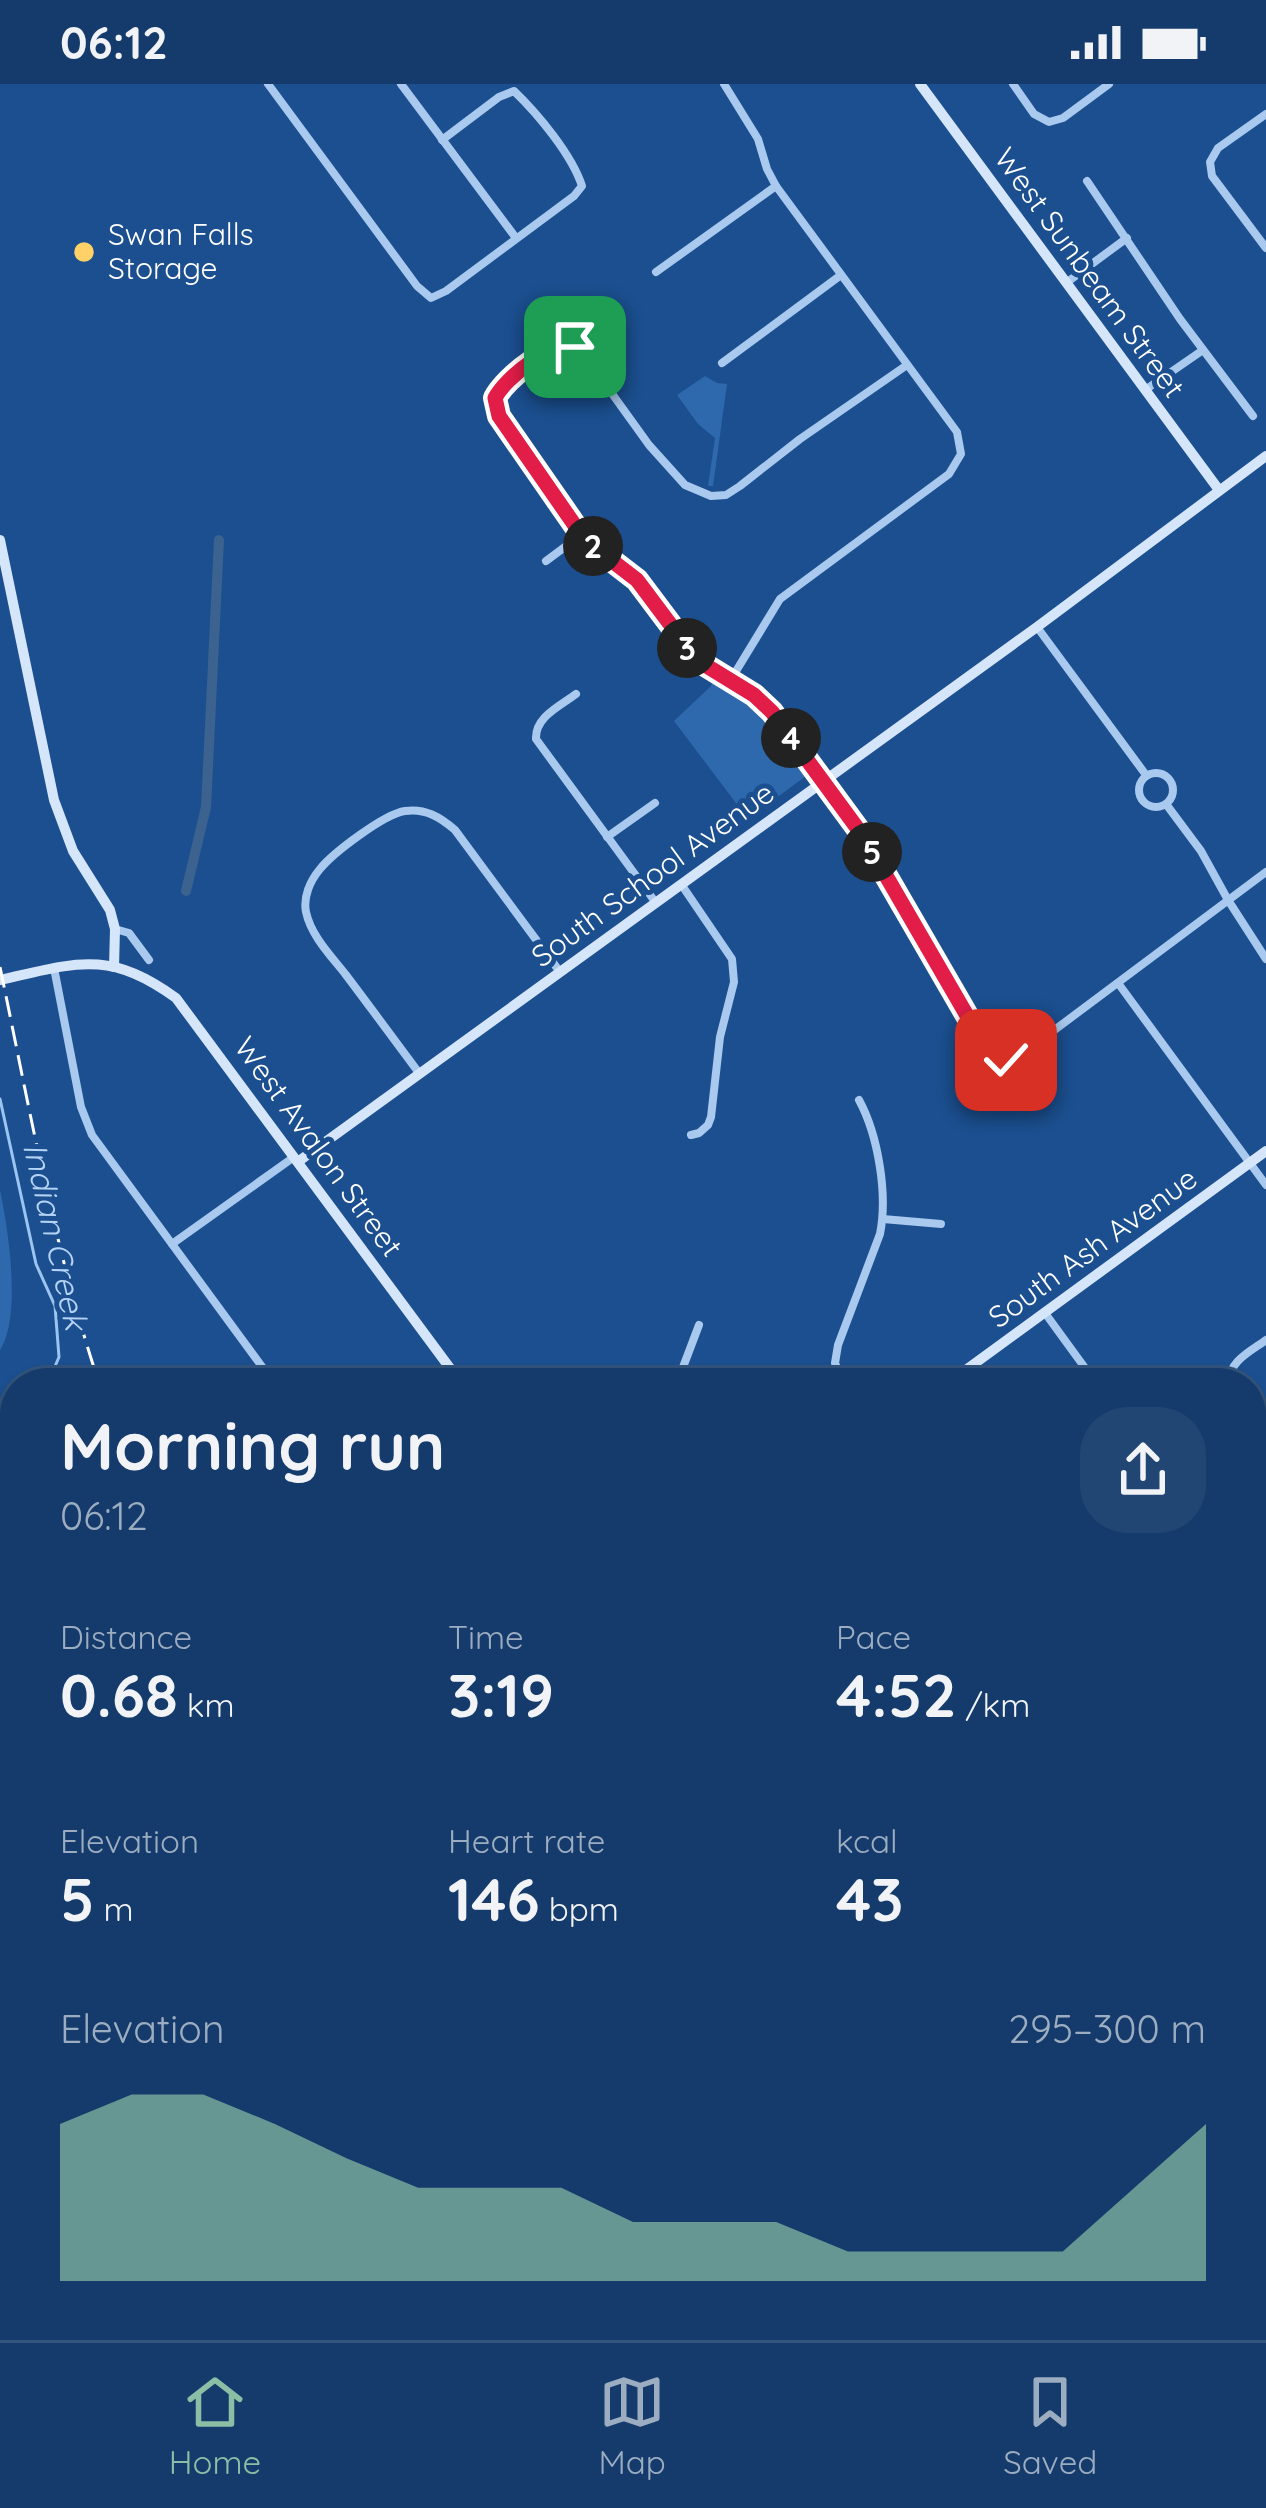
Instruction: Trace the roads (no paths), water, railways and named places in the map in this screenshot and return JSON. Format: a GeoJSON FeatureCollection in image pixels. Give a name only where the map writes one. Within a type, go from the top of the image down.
{"type":"FeatureCollection","features":[{"type":"Feature","properties":{"kind":"street"},"geometry":{"type":"LineString","coordinates":[[268,84],[417,286],[431,298],[582,186],[578,172],[514,91],[442,140]]}},
{"type":"Feature","properties":{"kind":"street"},"geometry":{"type":"LineString","coordinates":[[401,84],[516,238]]}},
{"type":"Feature","properties":{"kind":"street","name":"West Sunbeam Street"},"geometry":{"type":"LineString","coordinates":[[920,84],[1219,490]]}},
{"type":"Feature","properties":{"kind":"street"},"geometry":{"type":"LineString","coordinates":[[1012,84],[1034,114],[1048,122],[1063,118],[1109,84]]}},
{"type":"Feature","properties":{"kind":"street"},"geometry":{"type":"LineString","coordinates":[[728,85],[758,139],[776,186],[956,432],[961,454],[950,474],[780,598],[730,680]]}},
{"type":"Feature","properties":{"kind":"street"},"geometry":{"type":"LineString","coordinates":[[1266,114],[1218,148],[1210,162],[1212,176],[1266,248]]}},
{"type":"Feature","properties":{"kind":"street"},"geometry":{"type":"LineString","coordinates":[[1087,181],[1253,416]]}},
{"type":"Feature","properties":{"kind":"street"},"geometry":{"type":"LineString","coordinates":[[656,272],[776,186]]}},
{"type":"Feature","properties":{"kind":"street"},"geometry":{"type":"LineString","coordinates":[[1066,283],[1127,238]]}},
{"type":"Feature","properties":{"kind":"street"},"geometry":{"type":"LineString","coordinates":[[722,363],[842,275]]}},
{"type":"Feature","properties":{"kind":"street"},"geometry":{"type":"LineString","coordinates":[[907,364],[725,495],[711,496],[685,484],[649,445],[582,352],[566,345],[550,349],[503,385],[495,398],[499,416],[581,535],[637,580],[697,660],[754,695],[772,712],[863,836],[969,1019],[993,1051],[1006,1060],[1021,1055],[1266,872]]}},
{"type":"Feature","properties":{"kind":"street"},"geometry":{"type":"LineString","coordinates":[[1145,390],[1203,350]]}},
{"type":"Feature","properties":{"kind":"street","name":"South School Avenue"},"geometry":{"type":"LineString","coordinates":[[297,1159],[1037,627],[1266,455]]}},
{"type":"Feature","properties":{"kind":"street"},"geometry":{"type":"LineString","coordinates":[[546,561],[581,535]]}},
{"type":"Feature","properties":{"kind":"street"},"geometry":{"type":"LineString","coordinates":[[0,540],[54,800],[73,851],[110,910],[115,929],[114,967],[77,963],[0,980]]}},
{"type":"Feature","properties":{"kind":"street"},"geometry":{"type":"LineString","coordinates":[[1037,627],[1146,776]]}},
{"type":"Feature","properties":{"kind":"street"},"geometry":{"type":"LineString","coordinates":[[576,694],[542,719],[536,739],[656,902]]}},
{"type":"Feature","properties":{"kind":"street"},"geometry":{"type":"LineString","coordinates":[[1159,772],[1170,779],[1173,792],[1166,804],[1153,807],[1142,800],[1138,787],[1146,776],[1159,772]]}},
{"type":"Feature","properties":{"kind":"street"},"geometry":{"type":"LineString","coordinates":[[607,837],[655,803]]}},
{"type":"Feature","properties":{"kind":"street"},"geometry":{"type":"LineString","coordinates":[[1166,804],[1201,851],[1266,958]]}},
{"type":"Feature","properties":{"kind":"street"},"geometry":{"type":"LineString","coordinates":[[419,1074],[308,918],[306,894],[330,859],[395,814],[429,812],[455,830],[560,972]]}},
{"type":"Feature","properties":{"kind":"street"},"geometry":{"type":"LineString","coordinates":[[681,884],[734,968],[711,1117],[708,1125],[691,1135]]}},
{"type":"Feature","properties":{"kind":"street"},"geometry":{"type":"LineString","coordinates":[[115,929],[129,933],[149,960]]}},
{"type":"Feature","properties":{"kind":"street","name":"West Avalon Street"},"geometry":{"type":"LineString","coordinates":[[114,967],[152,981],[176,998],[450,1368]]}},
{"type":"Feature","properties":{"kind":"street"},"geometry":{"type":"LineString","coordinates":[[55,968],[81,1107],[92,1136],[263,1368]]}},
{"type":"Feature","properties":{"kind":"street"},"geometry":{"type":"LineString","coordinates":[[1118,983],[1266,1185]]}},
{"type":"Feature","properties":{"kind":"street"},"geometry":{"type":"LineString","coordinates":[[838,1368],[838,1345],[883,1220],[874,1134],[859,1100]]}},
{"type":"Feature","properties":{"kind":"street","name":"South Ash Avenue"},"geometry":{"type":"LineString","coordinates":[[968,1368],[1266,1151]]}},
{"type":"Feature","properties":{"kind":"street"},"geometry":{"type":"LineString","coordinates":[[172,1244],[297,1159]]}},
{"type":"Feature","properties":{"kind":"street"},"geometry":{"type":"LineString","coordinates":[[883,1220],[940,1224]]}},
{"type":"Feature","properties":{"kind":"street"},"geometry":{"type":"LineString","coordinates":[[1045,1312],[1085,1368]]}},
{"type":"Feature","properties":{"kind":"street"},"geometry":{"type":"LineString","coordinates":[[683,1368],[699,1324]]}},
{"type":"Feature","properties":{"kind":"street"},"geometry":{"type":"LineString","coordinates":[[1233,1368],[1266,1340]]}},
{"type":"Feature","properties":{"kind":"waterway"},"geometry":{"type":"LineString","coordinates":[[186,891],[206,807],[219,540]]}},
{"type":"Feature","properties":{"kind":"waterway","name":"Indian Creek"},"geometry":{"type":"LineString","coordinates":[[0,1099],[36,1264],[55,1306],[59,1357],[54,1368]]}},
{"type":"Feature","properties":{"kind":"railway"},"geometry":{"type":"LineString","coordinates":[[0,967],[56,1229],[94,1368]]}},
{"type":"Feature","properties":{"kind":"place","name":"Swan Falls Storage"},"geometry":{"type":"Point","coordinates":[84,252]}}]}
